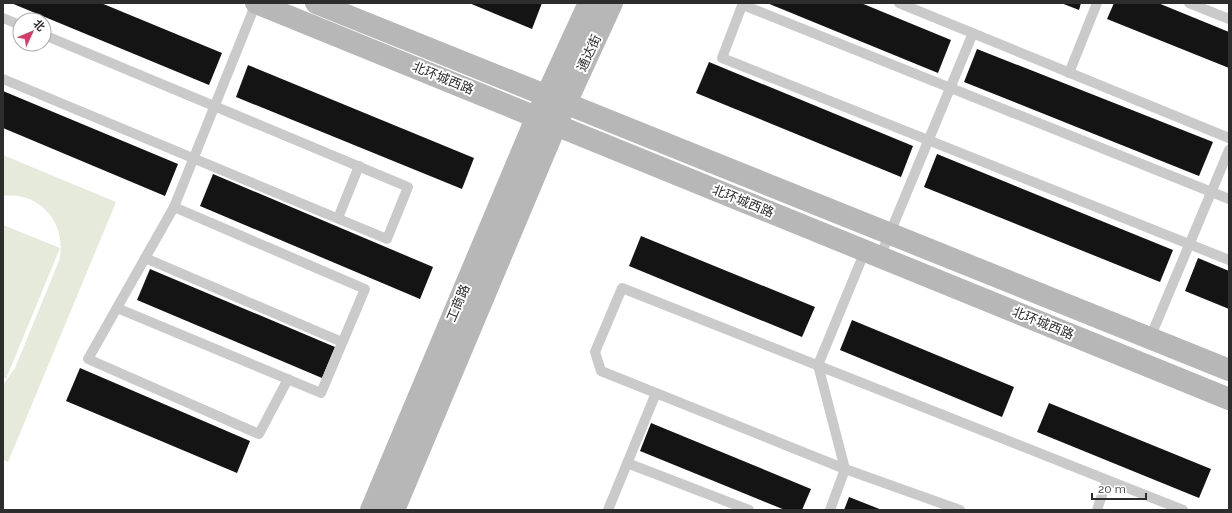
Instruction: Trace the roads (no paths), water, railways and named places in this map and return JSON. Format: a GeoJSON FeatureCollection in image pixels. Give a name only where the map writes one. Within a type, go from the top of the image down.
{"type":"FeatureCollection","features":[{"type":"Feature","properties":{"kind":"main road","name":"北环城西路"},"geometry":{"type":"LineString","coordinates":[[256,3],[537,116],[1229,399]]}},
{"type":"Feature","properties":{"kind":"main road","name":"北环城西路"},"geometry":{"type":"LineString","coordinates":[[316,3],[1229,370]]}},
{"type":"Feature","properties":{"kind":"main road","name":"通达街"},"geometry":{"type":"LineString","coordinates":[[546,96],[589,3]]}},
{"type":"Feature","properties":{"kind":"main road","name":"通达街"},"geometry":{"type":"LineString","coordinates":[[566,103],[612,3]]}},
{"type":"Feature","properties":{"kind":"main road","name":"工商路"},"geometry":{"type":"LineString","coordinates":[[371,510],[546,96]]}},
{"type":"Feature","properties":{"kind":"main road","name":"工商路"},"geometry":{"type":"LineString","coordinates":[[394,510],[566,103]]}},
{"type":"Feature","properties":{"kind":"lane"},"geometry":{"type":"LineString","coordinates":[[256,3],[174,207],[88,359],[259,434],[288,379]]}},
{"type":"Feature","properties":{"kind":"lane"},"geometry":{"type":"LineString","coordinates":[[899,3],[1229,138]]}},
{"type":"Feature","properties":{"kind":"lane"},"geometry":{"type":"LineString","coordinates":[[1069,72],[1097,3]]}},
{"type":"Feature","properties":{"kind":"lane"},"geometry":{"type":"LineString","coordinates":[[1189,3],[1229,19]]}},
{"type":"Feature","properties":{"kind":"lane"},"geometry":{"type":"LineString","coordinates":[[1229,199],[743,4],[722,58],[1229,260]]}},
{"type":"Feature","properties":{"kind":"lane"},"geometry":{"type":"LineString","coordinates":[[830,510],[845,469],[818,365],[873,254],[890,233],[973,33]]}},
{"type":"Feature","properties":{"kind":"lane"},"geometry":{"type":"LineString","coordinates":[[3,79],[387,238],[408,187],[52,38]]}},
{"type":"Feature","properties":{"kind":"lane"},"geometry":{"type":"LineString","coordinates":[[1150,338],[1229,150]]}},
{"type":"Feature","properties":{"kind":"lane"},"geometry":{"type":"LineString","coordinates":[[338,218],[359,166]]}},
{"type":"Feature","properties":{"kind":"lane"},"geometry":{"type":"LineString","coordinates":[[117,308],[321,393],[365,289],[174,207]]}},
{"type":"Feature","properties":{"kind":"lane"},"geometry":{"type":"LineString","coordinates":[[145,258],[342,342]]}},
{"type":"Feature","properties":{"kind":"lane"},"geometry":{"type":"LineString","coordinates":[[960,510],[845,469],[601,371],[595,352],[622,288],[1184,510]]}},
{"type":"Feature","properties":{"kind":"lane"},"geometry":{"type":"LineString","coordinates":[[608,510],[656,393]]}},
{"type":"Feature","properties":{"kind":"lane"},"geometry":{"type":"LineString","coordinates":[[627,463],[748,510]]}},
{"type":"Feature","properties":{"kind":"lane"},"geometry":{"type":"LineString","coordinates":[[1097,510],[1107,480]]}}]}
